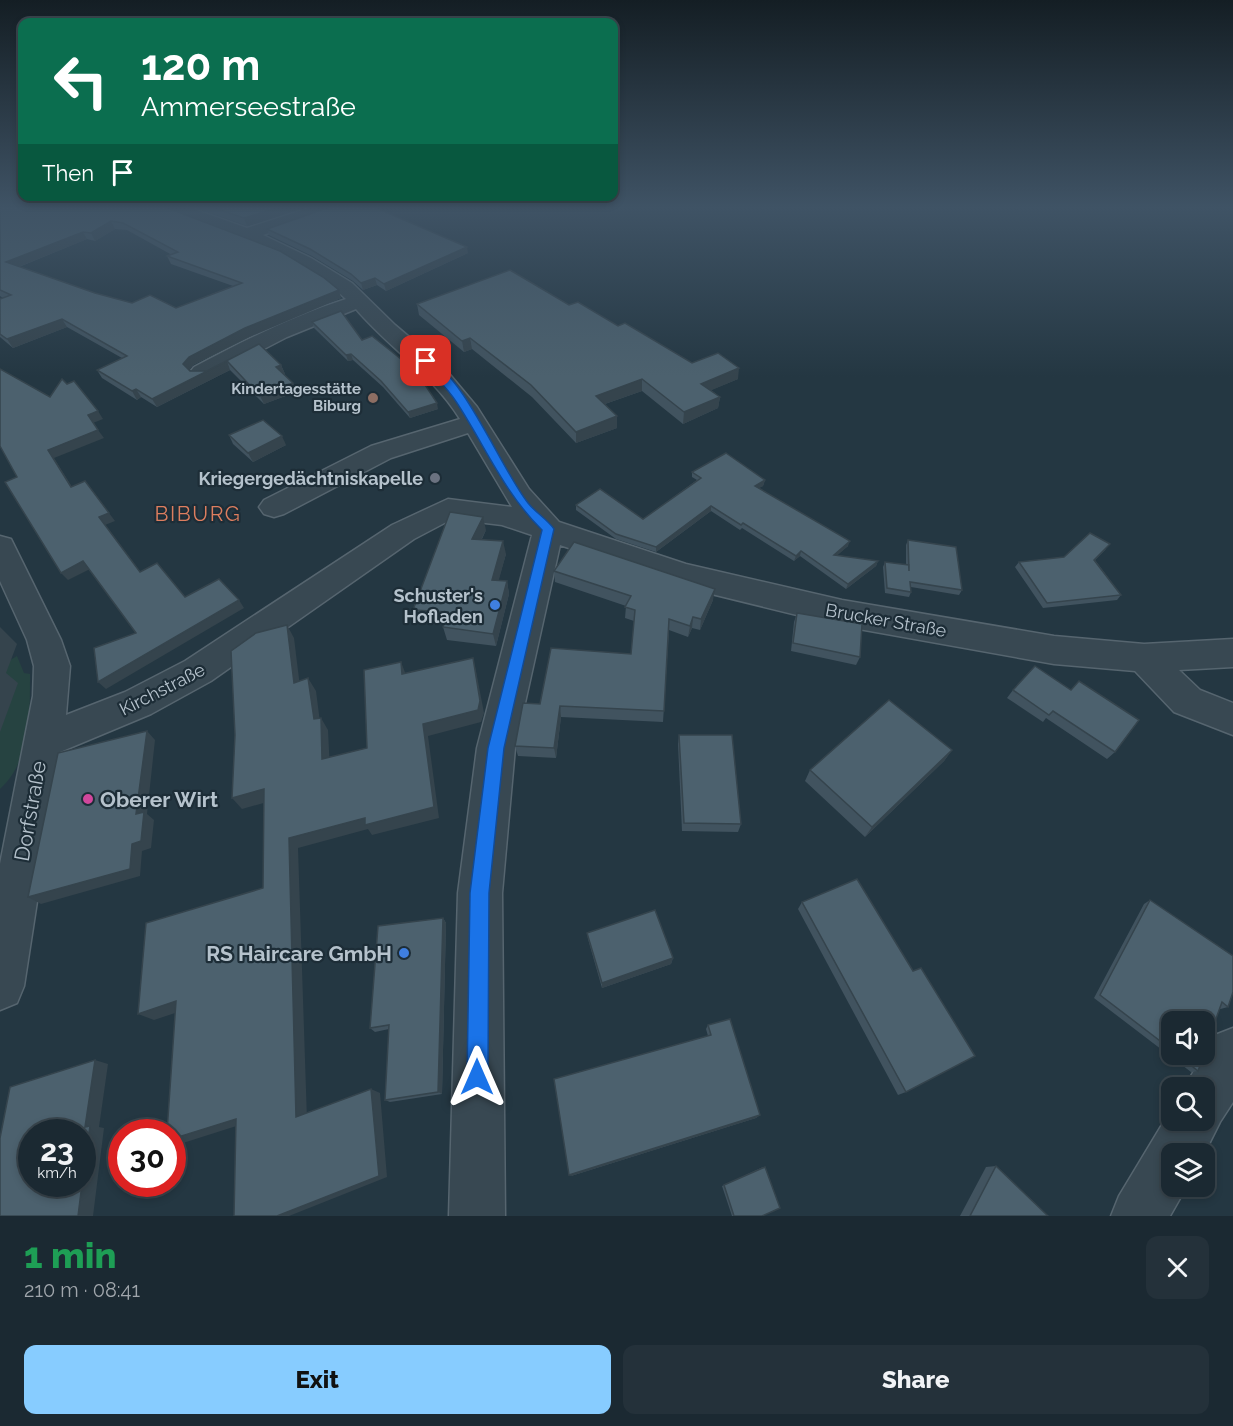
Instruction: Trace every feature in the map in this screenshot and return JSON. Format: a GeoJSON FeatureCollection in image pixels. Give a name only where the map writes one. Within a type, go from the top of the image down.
{"type":"FeatureCollection","features":[{"type":"Feature","properties":{"kind":"street"},"geometry":{"type":"LineString","coordinates":[[304,264],[334,280],[360,301],[383,327],[436,370],[474,423],[496,465],[524,506],[548,529]]}},
{"type":"Feature","properties":{"kind":"street"},"geometry":{"type":"LineString","coordinates":[[202,372],[270,334],[312,316],[360,301]]}},
{"type":"Feature","properties":{"kind":"street"},"geometry":{"type":"LineString","coordinates":[[274,507],[381,452],[474,423]]}},
{"type":"Feature","properties":{"kind":"street","name":"Kirchstraße"},"geometry":{"type":"LineString","coordinates":[[42,742],[138,703],[198,671],[403,531],[466,498],[496,465]]}},
{"type":"Feature","properties":{"kind":"street"},"geometry":{"type":"LineString","coordinates":[[448,509],[504,515],[548,529]]}},
{"type":"Feature","properties":{"kind":"street"},"geometry":{"type":"LineString","coordinates":[[477,1216],[480,893],[496,748],[548,529]]}},
{"type":"Feature","properties":{"kind":"street","name":"Brucker Straße"},"geometry":{"type":"LineString","coordinates":[[548,529],[683,575],[786,601],[1054,650],[1144,658],[1233,653]]}},
{"type":"Feature","properties":{"kind":"street"},"geometry":{"type":"LineString","coordinates":[[0,547],[44,640],[52,666],[51,696],[42,742]]}},
{"type":"Feature","properties":{"kind":"street"},"geometry":{"type":"LineString","coordinates":[[1144,658],[1187,701],[1233,719]]}},
{"type":"Feature","properties":{"kind":"street","name":"Dorfstraße"},"geometry":{"type":"LineString","coordinates":[[0,986],[42,742]]}},
{"type":"Feature","properties":{"kind":"street"},"geometry":{"type":"LineString","coordinates":[[1215,1083],[1233,1053]]}},
{"type":"Feature","properties":{"kind":"street"},"geometry":{"type":"LineString","coordinates":[[1139,1216],[1161,1179]]}},
{"type":"Feature","properties":{"kind":"green space"},"geometry":{"type":"Polygon","coordinates":[[[17,656],[24,673],[30,674],[29,720],[18,765],[0,789],[0,666],[17,656]]]}},
{"type":"Feature","properties":{"kind":"building"},"geometry":{"type":"Polygon","coordinates":[[[0,264],[11,264],[95,293],[132,303],[150,295],[176,308],[242,283],[189,264],[301,264],[339,290],[245,328],[189,357],[183,364],[190,371],[207,371],[259,344],[281,365],[276,367],[293,383],[260,396],[227,361],[152,399],[136,389],[132,391],[97,370],[127,356],[62,319],[7,339],[0,334],[0,299],[11,295],[0,290],[0,264]]]}},
{"type":"Feature","properties":{"kind":"building"},"geometry":{"type":"Polygon","coordinates":[[[334,264],[429,264],[384,284],[375,278],[361,283],[334,264]]]}},
{"type":"Feature","properties":{"kind":"building"},"geometry":{"type":"Polygon","coordinates":[[[510,270],[569,305],[578,302],[618,326],[625,323],[692,363],[718,353],[739,368],[701,384],[720,397],[684,412],[642,379],[596,396],[617,416],[576,432],[531,385],[470,338],[462,341],[417,304],[510,270]]]}},
{"type":"Feature","properties":{"kind":"building"},"geometry":{"type":"Polygon","coordinates":[[[341,311],[362,340],[372,336],[416,371],[437,403],[408,412],[381,381],[351,354],[346,355],[312,322],[341,311]]]}},
{"type":"Feature","properties":{"kind":"building"},"geometry":{"type":"Polygon","coordinates":[[[0,369],[50,397],[62,379],[67,384],[74,381],[98,411],[88,415],[98,430],[48,450],[71,487],[85,481],[109,513],[99,517],[140,572],[157,563],[185,597],[219,579],[239,600],[98,682],[94,648],[136,633],[83,561],[61,573],[5,482],[17,477],[0,446],[0,369]]]}},
{"type":"Feature","properties":{"kind":"building"},"geometry":{"type":"Polygon","coordinates":[[[263,420],[282,436],[248,453],[229,435],[263,420]]]}},
{"type":"Feature","properties":{"kind":"building"},"geometry":{"type":"Polygon","coordinates":[[[726,453],[765,480],[755,486],[850,541],[834,555],[878,561],[848,584],[801,551],[796,556],[711,506],[656,547],[616,534],[576,505],[600,489],[643,519],[701,478],[692,472],[726,453]]]}},
{"type":"Feature","properties":{"kind":"building"},"geometry":{"type":"Polygon","coordinates":[[[450,512],[483,517],[472,539],[503,541],[492,580],[507,581],[493,634],[443,627],[448,612],[413,610],[450,512]]]}},
{"type":"Feature","properties":{"kind":"building"},"geometry":{"type":"Polygon","coordinates":[[[1090,533],[1110,544],[1094,560],[1121,595],[1047,603],[1019,562],[1064,557],[1090,533]]]}},
{"type":"Feature","properties":{"kind":"building"},"geometry":{"type":"Polygon","coordinates":[[[908,540],[956,547],[962,590],[910,582],[911,592],[887,588],[885,562],[909,565],[908,540]]]}},
{"type":"Feature","properties":{"kind":"building"},"geometry":{"type":"Polygon","coordinates":[[[574,542],[715,589],[701,619],[693,617],[690,626],[669,619],[664,711],[560,706],[554,748],[515,746],[523,703],[540,704],[551,648],[631,654],[635,610],[625,607],[631,596],[554,571],[574,542]]]}},
{"type":"Feature","properties":{"kind":"building"},"geometry":{"type":"Polygon","coordinates":[[[797,613],[862,624],[860,657],[793,643],[797,613]]]}},
{"type":"Feature","properties":{"kind":"building"},"geometry":{"type":"Polygon","coordinates":[[[287,625],[294,683],[308,678],[314,719],[321,718],[322,759],[367,748],[364,670],[401,662],[402,674],[473,658],[480,701],[478,710],[423,724],[434,807],[365,825],[365,818],[289,838],[296,1117],[371,1089],[379,1176],[277,1216],[234,1216],[236,1119],[186,1135],[186,1119],[168,1119],[176,1001],[138,1014],[146,923],[263,888],[264,789],[232,798],[235,735],[231,651],[256,633],[287,625]]]}},
{"type":"Feature","properties":{"kind":"building"},"geometry":{"type":"Polygon","coordinates":[[[1035,666],[1071,690],[1079,681],[1139,720],[1115,752],[1053,711],[1049,715],[1013,690],[1035,666]]]}},
{"type":"Feature","properties":{"kind":"building"},"geometry":{"type":"Polygon","coordinates":[[[889,700],[952,750],[872,827],[810,770],[889,700]]]}},
{"type":"Feature","properties":{"kind":"building"},"geometry":{"type":"Polygon","coordinates":[[[147,731],[136,814],[144,812],[141,841],[132,844],[130,869],[28,897],[58,753],[147,731]]]}},
{"type":"Feature","properties":{"kind":"building"},"geometry":{"type":"Polygon","coordinates":[[[679,735],[732,735],[741,824],[684,823],[679,735]]]}},
{"type":"Feature","properties":{"kind":"building"},"geometry":{"type":"Polygon","coordinates":[[[857,879],[913,971],[921,968],[975,1056],[906,1092],[802,902],[857,879]]]}},
{"type":"Feature","properties":{"kind":"building"},"geometry":{"type":"Polygon","coordinates":[[[1150,900],[1233,956],[1233,992],[1228,1007],[1222,1002],[1215,1021],[1215,1011],[1161,1011],[1161,1042],[1100,995],[1150,900]]]}},
{"type":"Feature","properties":{"kind":"building"},"geometry":{"type":"Polygon","coordinates":[[[655,910],[673,958],[602,983],[587,933],[655,910]]]}},
{"type":"Feature","properties":{"kind":"building"},"geometry":{"type":"Polygon","coordinates":[[[443,918],[438,1092],[385,1100],[389,1025],[370,1028],[378,926],[443,918]]]}},
{"type":"Feature","properties":{"kind":"building"},"geometry":{"type":"Polygon","coordinates":[[[730,1019],[760,1115],[569,1175],[554,1079],[711,1035],[708,1025],[730,1019]]]}},
{"type":"Feature","properties":{"kind":"building"},"geometry":{"type":"Polygon","coordinates":[[[95,1060],[86,1119],[18,1119],[18,1197],[80,1197],[78,1216],[0,1216],[0,1138],[10,1087],[95,1060]]]}},
{"type":"Feature","properties":{"kind":"building"},"geometry":{"type":"Polygon","coordinates":[[[1191,1065],[1200,1065],[1198,1071],[1191,1065]]]}},
{"type":"Feature","properties":{"kind":"building"},"geometry":{"type":"Polygon","coordinates":[[[996,1166],[1048,1216],[970,1216],[996,1166]]]}},
{"type":"Feature","properties":{"kind":"building"},"geometry":{"type":"Polygon","coordinates":[[[765,1167],[780,1208],[762,1216],[734,1216],[724,1185],[765,1167]]]}},
{"type":"Feature","properties":{"kind":"place","name":"Kindertagesstätte Biburg"},"geometry":{"type":"Point","coordinates":[373,398]}},
{"type":"Feature","properties":{"kind":"place","name":"Kriegergedächtniskapelle"},"geometry":{"type":"Point","coordinates":[435,478]}},
{"type":"Feature","properties":{"kind":"place","name":"Schuster's Hofladen"},"geometry":{"type":"Point","coordinates":[495,605]}},
{"type":"Feature","properties":{"kind":"place","name":"Oberer Wirt"},"geometry":{"type":"Point","coordinates":[88,799]}},
{"type":"Feature","properties":{"kind":"place","name":"RS Haircare GmbH"},"geometry":{"type":"Point","coordinates":[404,953]}},
{"type":"Feature","properties":{"kind":"district","name":"BIBURG"},"geometry":{"type":"Point","coordinates":[198,513]}},
{"type":"Feature","properties":{"kind":"route"},"geometry":{"type":"LineString","coordinates":[[426,361],[444,379],[461,402],[496,465],[524,506],[548,529],[496,748],[480,893],[477,1077]]}}]}
